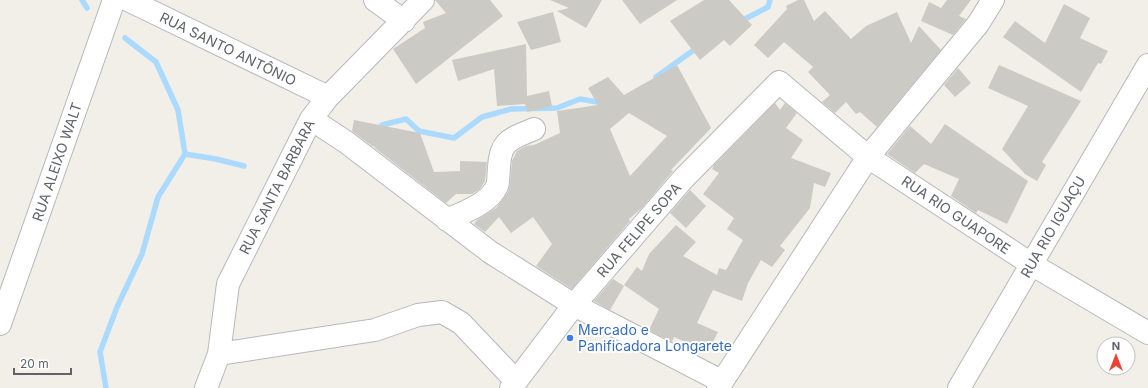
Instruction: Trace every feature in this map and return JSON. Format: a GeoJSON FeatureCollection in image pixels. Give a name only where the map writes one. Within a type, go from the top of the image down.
{"type":"FeatureCollection","features":[{"type":"Feature","properties":{"kind":"street","name":"RUA ALEIXO WALT"},"geometry":{"type":"LineString","coordinates":[[0,324],[114,0]]}},
{"type":"Feature","properties":{"kind":"street","name":"RUA SANTO ANTÔNIO"},"geometry":{"type":"LineString","coordinates":[[128,0],[328,97]]}},
{"type":"Feature","properties":{"kind":"street"},"geometry":{"type":"LineString","coordinates":[[375,0],[404,21]]}},
{"type":"Feature","properties":{"kind":"street","name":"RUA SANTA BARBARA"},"geometry":{"type":"LineString","coordinates":[[206,388],[219,354],[228,284],[311,119],[328,97],[423,0]]}},
{"type":"Feature","properties":{"kind":"street"},"geometry":{"type":"LineString","coordinates":[[311,119],[346,142],[490,252],[574,305],[720,385],[868,157],[978,24],[993,0]]}},
{"type":"Feature","properties":{"kind":"street","name":"RUA RIO IGUAÇU"},"geometry":{"type":"LineString","coordinates":[[959,388],[1148,65]]}},
{"type":"Feature","properties":{"kind":"street","name":"RUA RIO GUAPORE"},"geometry":{"type":"LineString","coordinates":[[779,82],[868,157],[1031,264],[1148,333]]}},
{"type":"Feature","properties":{"kind":"street","name":"RUA FELIPE SOPA"},"geometry":{"type":"LineString","coordinates":[[514,384],[574,305],[683,179],[779,82]]}},
{"type":"Feature","properties":{"kind":"street"},"geometry":{"type":"LineString","coordinates":[[447,220],[475,207],[492,195],[498,185],[499,158],[502,147],[510,139],[534,129]]}},
{"type":"Feature","properties":{"kind":"street"},"geometry":{"type":"LineString","coordinates":[[219,354],[375,330],[418,315],[442,312],[461,323],[514,384]]}},
{"type":"Feature","properties":{"kind":"building"},"geometry":{"type":"Polygon","coordinates":[[[435,0],[490,0],[503,16],[416,84],[393,49],[425,28],[423,22],[446,13],[435,0]]]}},
{"type":"Feature","properties":{"kind":"building"},"geometry":{"type":"Polygon","coordinates":[[[550,0],[602,0],[586,28],[557,11],[569,8],[550,0]]]}},
{"type":"Feature","properties":{"kind":"building"},"geometry":{"type":"Polygon","coordinates":[[[622,0],[677,0],[640,24],[622,0]]]}},
{"type":"Feature","properties":{"kind":"building"},"geometry":{"type":"Polygon","coordinates":[[[704,0],[729,0],[752,25],[730,46],[724,40],[700,60],[670,21],[704,0]]]}},
{"type":"Feature","properties":{"kind":"building"},"geometry":{"type":"Polygon","coordinates":[[[798,0],[804,0],[814,21],[825,11],[851,39],[866,26],[897,12],[911,43],[919,26],[941,50],[877,127],[860,112],[856,114],[846,102],[835,113],[822,102],[830,95],[808,72],[813,67],[784,42],[768,58],[754,45],[787,9],[786,6],[798,0]]]}},
{"type":"Feature","properties":{"kind":"building"},"geometry":{"type":"Polygon","coordinates":[[[947,0],[971,0],[959,16],[966,19],[953,35],[921,21],[929,2],[941,8],[947,0]]]}},
{"type":"Feature","properties":{"kind":"building"},"geometry":{"type":"Polygon","coordinates":[[[1064,4],[1090,18],[1080,38],[1108,51],[1101,64],[1098,63],[1081,92],[1003,37],[1015,21],[1045,43],[1064,4]]]}},
{"type":"Feature","properties":{"kind":"building"},"geometry":{"type":"Polygon","coordinates":[[[553,12],[561,42],[531,50],[517,22],[553,12]]]}},
{"type":"Feature","properties":{"kind":"building"},"geometry":{"type":"Polygon","coordinates":[[[526,44],[527,96],[549,91],[552,106],[527,112],[525,104],[497,106],[494,69],[458,81],[452,60],[526,44]]]}},
{"type":"Feature","properties":{"kind":"building"},"geometry":{"type":"Polygon","coordinates":[[[677,65],[711,128],[671,170],[673,171],[642,208],[629,219],[630,221],[572,289],[536,266],[552,244],[533,217],[511,233],[499,217],[485,232],[474,224],[477,220],[496,208],[508,192],[512,161],[517,151],[560,133],[557,111],[598,105],[588,88],[608,77],[624,95],[677,65]],[[629,113],[610,129],[630,176],[667,136],[629,113]]]}},
{"type":"Feature","properties":{"kind":"building"},"geometry":{"type":"Polygon","coordinates":[[[999,65],[1081,101],[1042,162],[1046,165],[1037,181],[1025,174],[1002,149],[1028,106],[988,88],[999,65]]]}},
{"type":"Feature","properties":{"kind":"building"},"geometry":{"type":"Polygon","coordinates":[[[958,68],[971,83],[955,97],[944,85],[958,68]]]}},
{"type":"Feature","properties":{"kind":"building"},"geometry":{"type":"Polygon","coordinates":[[[775,103],[780,110],[785,103],[797,113],[786,128],[803,140],[791,158],[831,173],[825,187],[814,183],[810,208],[780,246],[785,250],[772,267],[761,260],[748,283],[742,301],[713,290],[697,323],[718,332],[708,352],[674,337],[672,342],[649,330],[659,309],[624,285],[637,267],[642,271],[649,254],[676,225],[696,242],[683,256],[717,275],[719,268],[726,270],[743,240],[727,229],[734,218],[703,194],[719,173],[712,169],[714,165],[775,103]]]}},
{"type":"Feature","properties":{"kind":"building"},"geometry":{"type":"Polygon","coordinates":[[[354,120],[420,133],[434,172],[460,171],[460,161],[487,162],[485,181],[480,189],[472,194],[456,194],[446,203],[375,147],[352,131],[354,120]]]}},
{"type":"Feature","properties":{"kind":"building"},"geometry":{"type":"Polygon","coordinates":[[[945,124],[1028,181],[1007,224],[978,210],[976,213],[951,196],[959,179],[924,164],[915,173],[887,154],[910,126],[931,144],[945,124]]]}},
{"type":"Feature","properties":{"kind":"building"},"geometry":{"type":"Polygon","coordinates":[[[690,190],[706,206],[686,228],[670,213],[690,190]]]}},
{"type":"Feature","properties":{"kind":"building"},"geometry":{"type":"Polygon","coordinates":[[[613,279],[624,286],[610,310],[594,301],[613,279]]]}},
{"type":"Feature","properties":{"kind":"waterway"},"geometry":{"type":"LineString","coordinates":[[82,0],[87,8]]}},
{"type":"Feature","properties":{"kind":"waterway"},"geometry":{"type":"LineString","coordinates":[[739,22],[768,7],[770,0]]}},
{"type":"Feature","properties":{"kind":"waterway"},"geometry":{"type":"LineString","coordinates":[[106,388],[100,352],[117,307],[142,254],[158,197],[185,154],[178,110],[156,62],[125,38]]}},
{"type":"Feature","properties":{"kind":"waterway"},"geometry":{"type":"LineString","coordinates":[[656,77],[698,47]]}},
{"type":"Feature","properties":{"kind":"waterway"},"geometry":{"type":"LineString","coordinates":[[382,125],[406,119],[419,131],[454,138],[482,117],[511,109],[557,108],[580,99],[603,103]]}},
{"type":"Feature","properties":{"kind":"waterway"},"geometry":{"type":"LineString","coordinates":[[185,154],[216,159],[244,166]]}},
{"type":"Feature","properties":{"kind":"place","name":"Mercado e Panificadora Longarete"},"geometry":{"type":"Point","coordinates":[570,338]}}]}
